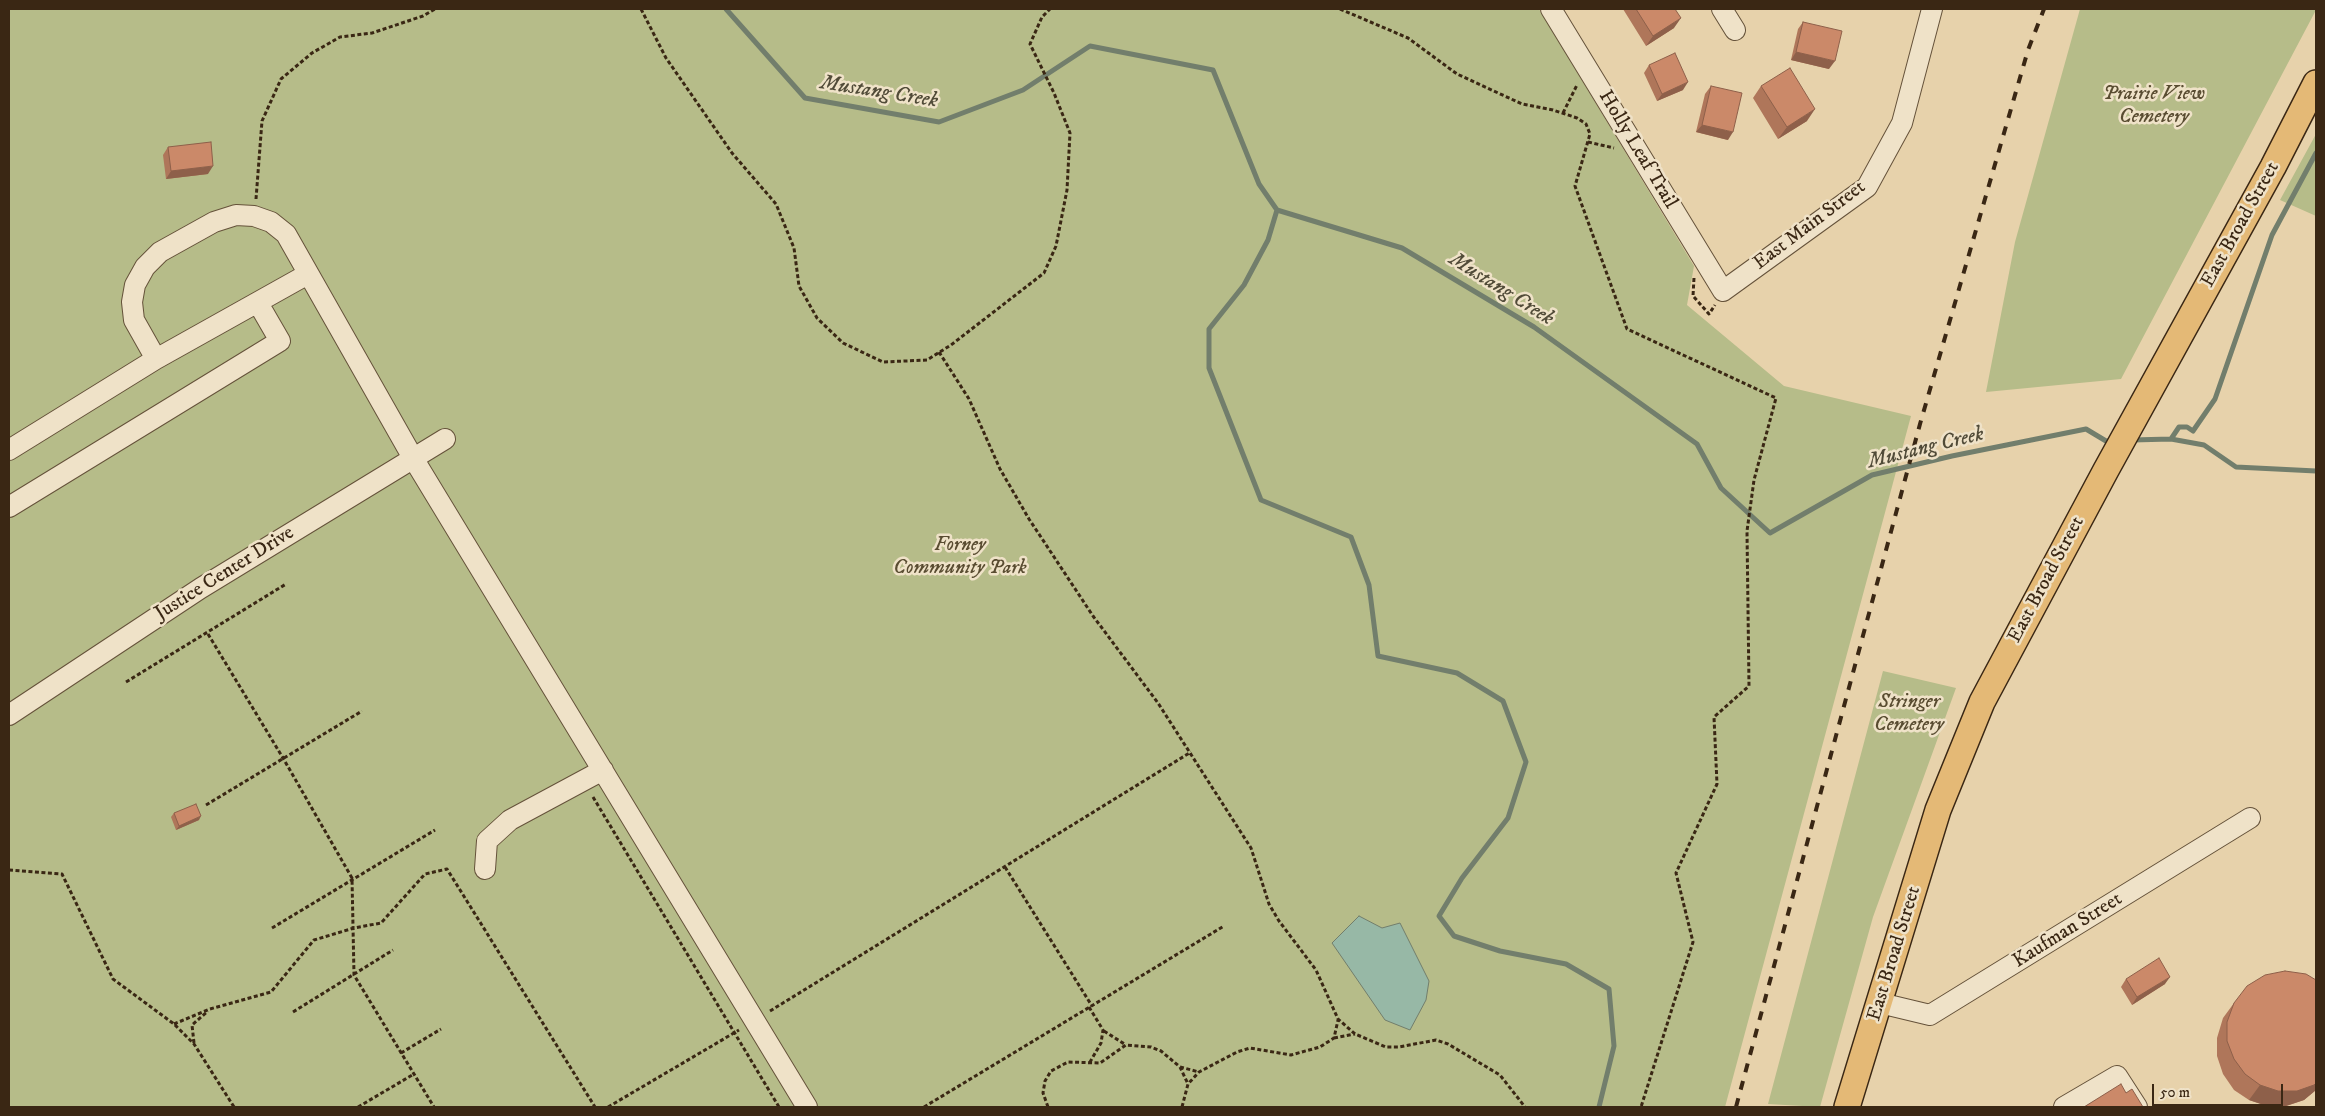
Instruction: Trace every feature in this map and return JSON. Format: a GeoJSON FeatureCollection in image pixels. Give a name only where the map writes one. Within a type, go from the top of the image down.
{"type":"FeatureCollection","features":[{"type":"Feature","properties":{"kind":"main road","name":"East Broad Street"},"geometry":{"type":"LineString","coordinates":[[1847,1107],[1938,810],[1982,702],[2106,470],[2273,167],[2316,83]]}},
{"type":"Feature","properties":{"kind":"street","name":"Holly Leaf Trail"},"geometry":{"type":"LineString","coordinates":[[1551,9],[1723,292]]}},
{"type":"Feature","properties":{"kind":"street"},"geometry":{"type":"LineString","coordinates":[[1722,9],[1735,30]]}},
{"type":"Feature","properties":{"kind":"street","name":"East Main Street"},"geometry":{"type":"LineString","coordinates":[[1723,292],[1867,187],[1902,123],[1932,9]]}},
{"type":"Feature","properties":{"kind":"street"},"geometry":{"type":"LineString","coordinates":[[156,359],[134,320],[132,302],[135,285],[144,267],[160,252],[214,222],[236,215],[254,216],[271,222],[286,234],[413,458],[807,1107]]}},
{"type":"Feature","properties":{"kind":"street"},"geometry":{"type":"LineString","coordinates":[[9,450],[156,359],[308,274]]}},
{"type":"Feature","properties":{"kind":"street"},"geometry":{"type":"LineString","coordinates":[[9,507],[280,341],[258,303]]}},
{"type":"Feature","properties":{"kind":"street","name":"Justice Center Drive"},"geometry":{"type":"LineString","coordinates":[[9,715],[201,588],[445,439]]}},
{"type":"Feature","properties":{"kind":"street"},"geometry":{"type":"LineString","coordinates":[[485,869],[487,841],[510,820],[603,770]]}},
{"type":"Feature","properties":{"kind":"street","name":"Kaufman Street"},"geometry":{"type":"LineString","coordinates":[[1880,1004],[1930,1015],[2250,818]]}},
{"type":"Feature","properties":{"kind":"street"},"geometry":{"type":"LineString","coordinates":[[2064,1107],[2117,1076],[2137,1107]]}},
{"type":"Feature","properties":{"kind":"path"},"geometry":{"type":"LineString","coordinates":[[254,216],[262,121],[281,79],[312,54],[340,37],[372,33],[423,16],[434,9]]}},
{"type":"Feature","properties":{"kind":"path"},"geometry":{"type":"LineString","coordinates":[[642,9],[666,58],[732,153],[776,204],[794,248],[799,286],[816,318],[843,343],[883,362],[927,360],[1044,273],[1056,246],[1067,190],[1070,133],[1054,93],[1030,44],[1042,17],[1050,9]]}},
{"type":"Feature","properties":{"kind":"path"},"geometry":{"type":"LineString","coordinates":[[1340,9],[1408,38],[1457,74],[1522,104],[1577,118],[1586,124],[1590,134],[1575,186],[1627,329],[1776,398],[1754,480],[1746,531],[1749,686],[1714,717],[1718,784],[1676,873],[1693,942],[1642,1107]]}},
{"type":"Feature","properties":{"kind":"path"},"geometry":{"type":"LineString","coordinates":[[1563,114],[1579,82]]}},
{"type":"Feature","properties":{"kind":"path"},"geometry":{"type":"LineString","coordinates":[[1588,142],[1620,149]]}},
{"type":"Feature","properties":{"kind":"path"},"geometry":{"type":"LineString","coordinates":[[939,352],[969,399],[1000,469],[1029,519],[1092,616],[1158,703],[1251,848],[1269,904],[1279,921],[1316,970],[1338,1020],[1355,1034],[1386,1046],[1399,1047],[1436,1040],[1448,1044],[1500,1074],[1525,1107]]}},
{"type":"Feature","properties":{"kind":"path"},"geometry":{"type":"LineString","coordinates":[[126,682],[208,634],[286,584]]}},
{"type":"Feature","properties":{"kind":"path"},"geometry":{"type":"LineString","coordinates":[[208,634],[284,758],[352,878],[354,975],[434,1107]]}},
{"type":"Feature","properties":{"kind":"path"},"geometry":{"type":"LineString","coordinates":[[206,805],[362,711]]}},
{"type":"Feature","properties":{"kind":"path"},"geometry":{"type":"LineString","coordinates":[[608,1107],[734,1033],[1191,752]]}},
{"type":"Feature","properties":{"kind":"path"},"geometry":{"type":"LineString","coordinates":[[592,797],[779,1107]]}},
{"type":"Feature","properties":{"kind":"path"},"geometry":{"type":"LineString","coordinates":[[272,928],[352,878],[435,830]]}},
{"type":"Feature","properties":{"kind":"path"},"geometry":{"type":"LineString","coordinates":[[1005,867],[1091,1006],[1103,1030],[1126,1045],[1162,1050],[1180,1067],[1188,1084]]}},
{"type":"Feature","properties":{"kind":"path"},"geometry":{"type":"LineString","coordinates":[[174,1024],[210,1009],[271,992],[314,940],[354,928],[381,924],[425,874],[447,869],[595,1107]]}},
{"type":"Feature","properties":{"kind":"path"},"geometry":{"type":"LineString","coordinates":[[9,870],[62,874],[113,979],[174,1024],[194,1044],[234,1107]]}},
{"type":"Feature","properties":{"kind":"path"},"geometry":{"type":"LineString","coordinates":[[924,1107],[1224,926]]}},
{"type":"Feature","properties":{"kind":"path"},"geometry":{"type":"LineString","coordinates":[[294,1012],[392,950]]}},
{"type":"Feature","properties":{"kind":"path"},"geometry":{"type":"LineString","coordinates":[[194,1044],[192,1025],[210,1009]]}},
{"type":"Feature","properties":{"kind":"path"},"geometry":{"type":"LineString","coordinates":[[1334,1038],[1338,1020]]}},
{"type":"Feature","properties":{"kind":"path"},"geometry":{"type":"LineString","coordinates":[[401,1053],[441,1029]]}},
{"type":"Feature","properties":{"kind":"path"},"geometry":{"type":"LineString","coordinates":[[1090,1062],[1101,1043],[1103,1030]]}},
{"type":"Feature","properties":{"kind":"path"},"geometry":{"type":"LineString","coordinates":[[1182,1107],[1188,1084],[1199,1072],[1237,1052],[1250,1048],[1291,1055],[1320,1047],[1334,1038],[1355,1034]]}},
{"type":"Feature","properties":{"kind":"path"},"geometry":{"type":"LineString","coordinates":[[1048,1107],[1043,1093],[1045,1081],[1051,1071],[1068,1062],[1100,1063],[1126,1045]]}},
{"type":"Feature","properties":{"kind":"path"},"geometry":{"type":"LineString","coordinates":[[1180,1067],[1199,1072]]}},
{"type":"Feature","properties":{"kind":"path"},"geometry":{"type":"LineString","coordinates":[[358,1107],[414,1074]]}},
{"type":"Feature","properties":{"kind":"green space","name":"Forney Community Park"},"geometry":{"type":"Polygon","coordinates":[[[9,9],[1539,9],[1694,266],[1687,305],[1784,386],[1911,416],[1725,1107],[9,1107],[9,9]]]}},
{"type":"Feature","properties":{"kind":"green space","name":"Prairie View Cemetery"},"geometry":{"type":"Polygon","coordinates":[[[2080,9],[2316,10],[2121,379],[1986,392],[2015,242],[2080,9]]]}},
{"type":"Feature","properties":{"kind":"green space"},"geometry":{"type":"Polygon","coordinates":[[[2316,134],[2316,216],[2280,200],[2316,134]]]}},
{"type":"Feature","properties":{"kind":"green space","name":"Stringer Cemetery"},"geometry":{"type":"Polygon","coordinates":[[[1883,671],[1956,688],[1873,917],[1820,1107],[1768,1104],[1883,671]]]}},
{"type":"Feature","properties":{"kind":"shaded area"},"geometry":{"type":"Polygon","coordinates":[[[1359,916],[1382,928],[1400,923],[1429,981],[1426,1000],[1410,1030],[1385,1020],[1332,943],[1359,916]]]}},
{"type":"Feature","properties":{"kind":"building"},"geometry":{"type":"Polygon","coordinates":[[[1636,9],[1675,9],[1681,18],[1653,36],[1636,9]]]}},
{"type":"Feature","properties":{"kind":"building"},"geometry":{"type":"Polygon","coordinates":[[[1803,22],[1842,31],[1835,61],[1796,52],[1803,22]]]}},
{"type":"Feature","properties":{"kind":"building"},"geometry":{"type":"Polygon","coordinates":[[[1675,53],[1688,82],[1662,94],[1649,65],[1675,53]]]}},
{"type":"Feature","properties":{"kind":"building"},"geometry":{"type":"Polygon","coordinates":[[[1790,68],[1815,109],[1787,127],[1761,86],[1790,68]]]}},
{"type":"Feature","properties":{"kind":"building"},"geometry":{"type":"Polygon","coordinates":[[[1711,86],[1742,93],[1733,132],[1702,125],[1711,86]]]}},
{"type":"Feature","properties":{"kind":"building"},"geometry":{"type":"Polygon","coordinates":[[[211,142],[213,166],[171,171],[168,147],[211,142]]]}},
{"type":"Feature","properties":{"kind":"building"},"geometry":{"type":"Polygon","coordinates":[[[196,804],[201,816],[179,826],[174,813],[196,804]]]}},
{"type":"Feature","properties":{"kind":"building"},"geometry":{"type":"Polygon","coordinates":[[[2159,958],[2170,977],[2137,997],[2126,979],[2159,958]]]}},
{"type":"Feature","properties":{"kind":"building"},"geometry":{"type":"Polygon","coordinates":[[[2285,971],[2306,974],[2316,980],[2316,1083],[2297,1091],[2278,1091],[2260,1085],[2245,1074],[2234,1059],[2227,1041],[2227,1022],[2234,1003],[2247,986],[2265,975],[2285,971]]]}},
{"type":"Feature","properties":{"kind":"building"},"geometry":{"type":"Polygon","coordinates":[[[2121,1084],[2126,1093],[2132,1089],[2143,1107],[2084,1107],[2121,1084]]]}},
{"type":"Feature","properties":{"kind":"waterway","name":"Mustang Creek"},"geometry":{"type":"LineString","coordinates":[[726,9],[805,98],[939,122],[1023,90],[1090,46],[1213,70],[1259,184],[1277,210],[1402,248],[1534,327],[1697,444],[1721,488],[1770,533],[1872,475],[1952,456],[2086,429],[2106,441],[2113,441]]}},
{"type":"Feature","properties":{"kind":"waterway"},"geometry":{"type":"LineString","coordinates":[[2171,439],[2179,427],[2187,427],[2193,431],[2215,399],[2272,235],[2316,153]]}},
{"type":"Feature","properties":{"kind":"waterway"},"geometry":{"type":"LineString","coordinates":[[1277,210],[1268,240],[1244,285],[1209,329],[1209,368],[1261,500],[1351,537],[1369,585],[1378,656],[1457,673],[1503,701],[1526,762],[1508,818],[1462,878],[1439,916],[1454,936],[1500,951],[1566,964],[1609,989],[1614,1046],[1599,1107]]}},
{"type":"Feature","properties":{"kind":"waterway","name":"Mustang Creek"},"geometry":{"type":"LineString","coordinates":[[2132,440],[2171,439],[2204,445],[2236,467],[2316,471]]}},
{"type":"Feature","properties":{"kind":"railway"},"geometry":{"type":"LineString","coordinates":[[1736,1107],[1920,424],[2028,50],[2044,9]]}}]}
